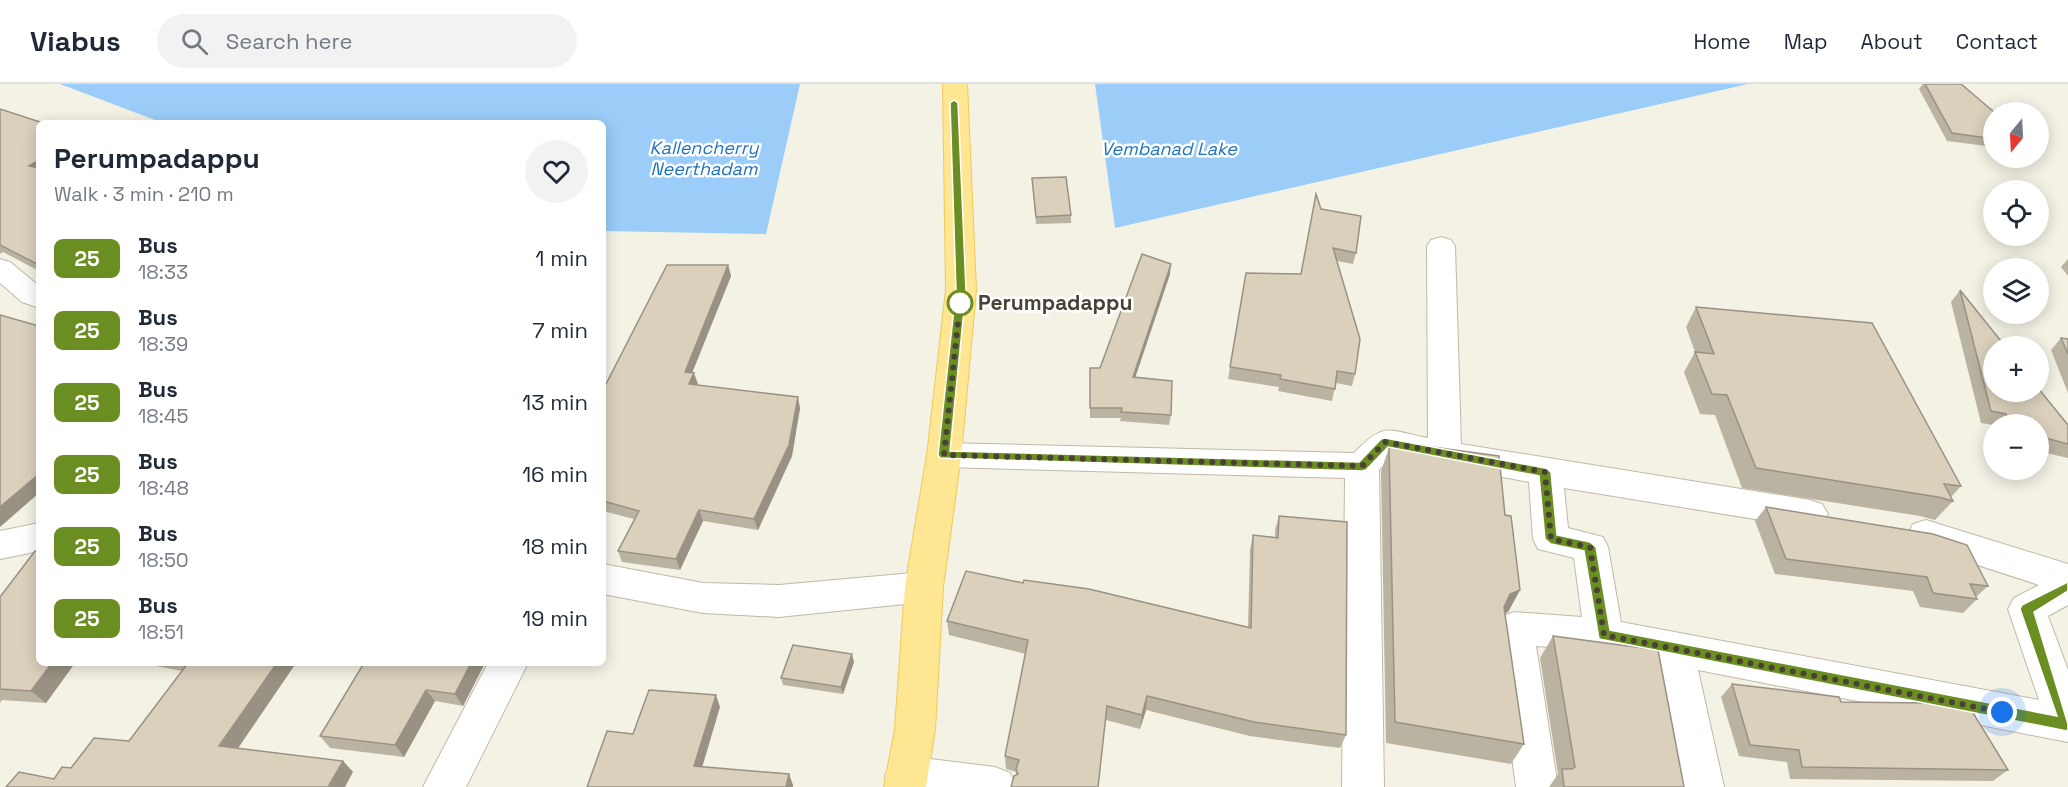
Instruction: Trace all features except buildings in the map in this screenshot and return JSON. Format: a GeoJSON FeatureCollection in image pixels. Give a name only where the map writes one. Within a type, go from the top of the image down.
{"type":"FeatureCollection","features":[{"type":"Feature","properties":{"kind":"main road"},"geometry":{"type":"LineString","coordinates":[[906,781],[915,729],[924,587],[944,455],[961,290],[954,93]]}},
{"type":"Feature","properties":{"kind":"street"},"geometry":{"type":"LineString","coordinates":[[1441,246],[1446,453]]}},
{"type":"Feature","properties":{"kind":"street"},"geometry":{"type":"LineString","coordinates":[[0,268],[36,297]]}},
{"type":"Feature","properties":{"kind":"street"},"geometry":{"type":"LineString","coordinates":[[1363,787],[1362,466],[1385,442],[1545,472],[1838,519]]}},
{"type":"Feature","properties":{"kind":"street"},"geometry":{"type":"LineString","coordinates":[[944,455],[1362,466]]}},
{"type":"Feature","properties":{"kind":"street"},"geometry":{"type":"LineString","coordinates":[[1545,472],[1551,539],[1590,547],[1604,635]]}},
{"type":"Feature","properties":{"kind":"street"},"geometry":{"type":"LineString","coordinates":[[1897,528],[1920,532],[2068,579]]}},
{"type":"Feature","properties":{"kind":"street"},"geometry":{"type":"LineString","coordinates":[[0,545],[36,538]]}},
{"type":"Feature","properties":{"kind":"street"},"geometry":{"type":"LineString","coordinates":[[606,580],[703,598],[778,601],[924,587]]}},
{"type":"Feature","properties":{"kind":"street"},"geometry":{"type":"LineString","coordinates":[[2025,717],[2067,724],[2026,609],[2068,587]]}},
{"type":"Feature","properties":{"kind":"street"},"geometry":{"type":"LineString","coordinates":[[1537,787],[1514,628],[1604,635],[2068,726]]}},
{"type":"Feature","properties":{"kind":"street"},"geometry":{"type":"LineString","coordinates":[[1674,649],[1703,787]]}},
{"type":"Feature","properties":{"kind":"street"},"geometry":{"type":"LineString","coordinates":[[444,787],[506,666]]}},
{"type":"Feature","properties":{"kind":"street"},"geometry":{"type":"LineString","coordinates":[[906,781],[995,787]]}},
{"type":"Feature","properties":{"kind":"water","name":"Kallencherry Neerthadam"},"geometry":{"type":"Polygon","coordinates":[[[60,84],[800,84],[766,234],[606,231],[606,120],[155,120],[60,84]]]}},
{"type":"Feature","properties":{"kind":"water","name":"Vembanad Lake"},"geometry":{"type":"Polygon","coordinates":[[[1095,84],[1748,84],[1115,228],[1095,84]]]}},
{"type":"Feature","properties":{"kind":"bus line","name":"25"},"geometry":{"type":"LineString","coordinates":[[954,103],[961,290],[944,455],[1362,466],[1385,442],[1545,472],[1551,539],[1590,547],[1604,635],[2067,724],[2026,609],[2068,587]]}},
{"type":"Feature","properties":{"kind":"place","name":"Perumpadappu"},"geometry":{"type":"Point","coordinates":[960,303]}},
{"type":"Feature","properties":{"kind":"route"},"geometry":{"type":"LineString","coordinates":[[960,303],[944,455],[1362,466],[1385,442],[1545,472],[1551,539],[1590,547],[1604,635],[2002,712]]}}]}
